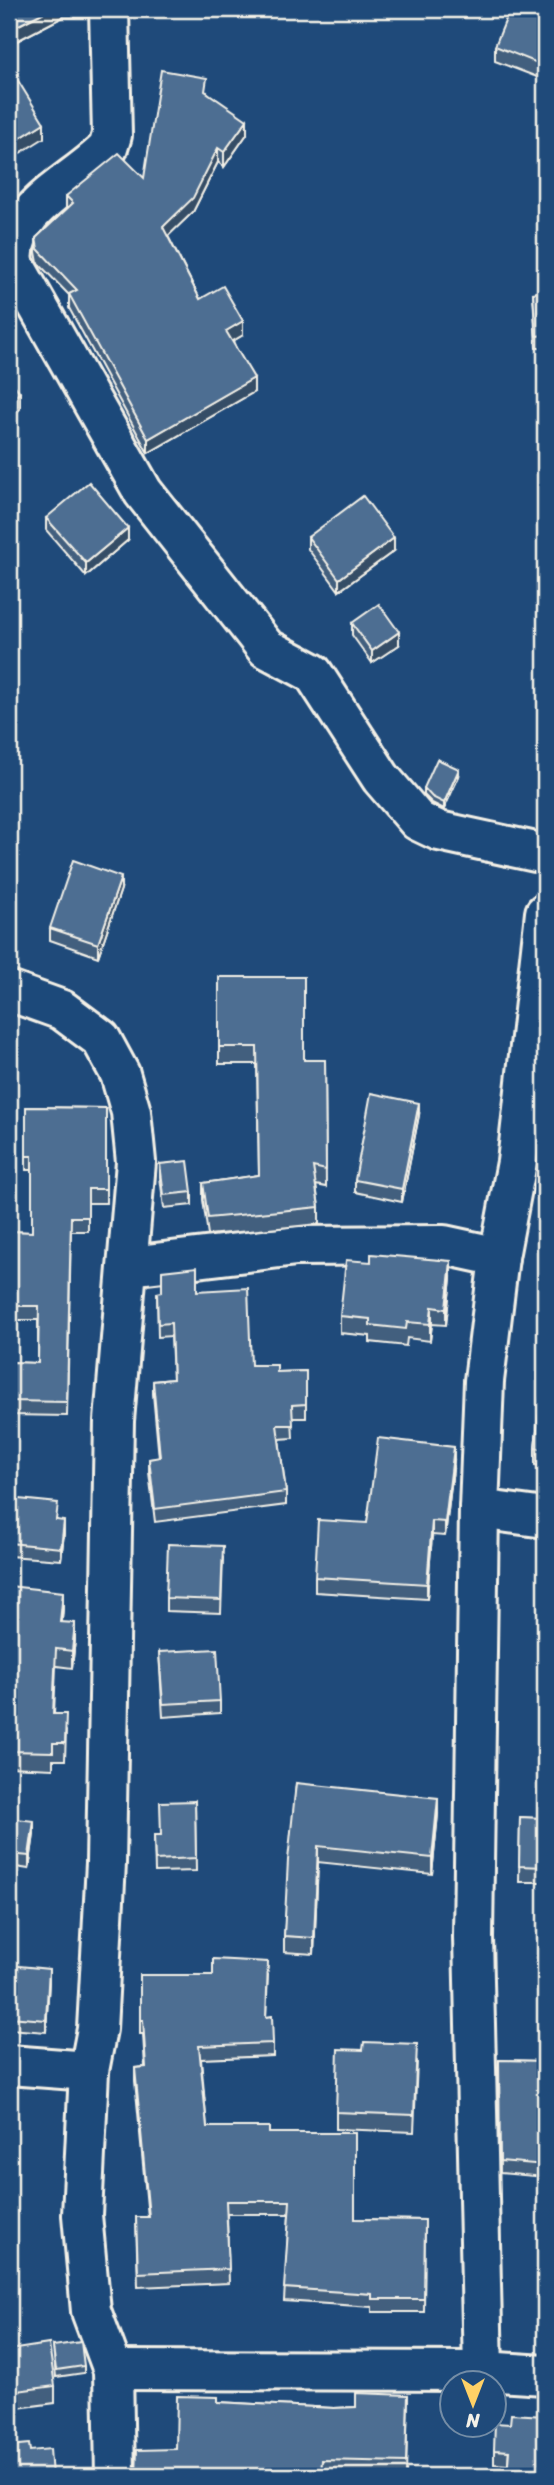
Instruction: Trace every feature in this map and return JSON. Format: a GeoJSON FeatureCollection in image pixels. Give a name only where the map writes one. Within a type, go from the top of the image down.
{"type":"FeatureCollection","features":[{"type":"Feature","properties":{"kind":"street"},"geometry":{"type":"LineString","coordinates":[[109,9],[112,135],[108,148],[27,219],[15,238],[14,264],[143,492],[266,648],[313,673],[381,779],[418,821],[439,831],[545,853]]}},
{"type":"Feature","properties":{"kind":"street"},"geometry":{"type":"LineString","coordinates":[[482,2370],[473,1937],[479,1509],[484,1381],[499,1257],[517,1163],[545,914]]}},
{"type":"Feature","properties":{"kind":"street"},"geometry":{"type":"LineString","coordinates":[[9,991],[62,1010],[101,1039],[120,1074],[131,1112],[136,1162],[130,1266],[114,1422],[110,1754],[102,1966],[97,2029],[89,2071],[82,2215],[91,2311],[113,2370],[115,2476]]}},
{"type":"Feature","properties":{"kind":"street"},"geometry":{"type":"LineString","coordinates":[[130,1266],[296,1246],[444,1245],[499,1257]]}},
{"type":"Feature","properties":{"kind":"street"},"geometry":{"type":"LineString","coordinates":[[479,1509],[545,1518]]}},
{"type":"Feature","properties":{"kind":"street"},"geometry":{"type":"LineString","coordinates":[[9,2065],[89,2071]]}},
{"type":"Feature","properties":{"kind":"street"},"geometry":{"type":"LineString","coordinates":[[113,2370],[438,2371]]}},
{"type":"Feature","properties":{"kind":"street"},"geometry":{"type":"LineString","coordinates":[[508,2373],[545,2375]]}},
{"type":"Feature","properties":{"kind":"building"},"geometry":{"type":"Polygon","coordinates":[[[9,9],[50,9],[9,30],[9,9]]]}},
{"type":"Feature","properties":{"kind":"building"},"geometry":{"type":"Polygon","coordinates":[[[510,9],[545,9],[545,66],[495,46],[510,9]]]}},
{"type":"Feature","properties":{"kind":"building"},"geometry":{"type":"Polygon","coordinates":[[[9,66],[44,123],[9,145],[9,66]]]}},
{"type":"Feature","properties":{"kind":"building"},"geometry":{"type":"Polygon","coordinates":[[[161,70],[207,78],[205,91],[247,120],[224,152],[218,148],[193,198],[163,227],[200,299],[223,286],[243,321],[226,331],[254,378],[148,439],[69,294],[77,290],[38,249],[36,238],[73,203],[66,196],[119,153],[144,178],[161,70]]]}},
{"type":"Feature","properties":{"kind":"building"},"geometry":{"type":"Polygon","coordinates":[[[545,292],[545,335],[536,336],[533,293],[545,292]]]}},
{"type":"Feature","properties":{"kind":"building"},"geometry":{"type":"Polygon","coordinates":[[[9,379],[20,392],[9,402],[9,379]]]}},
{"type":"Feature","properties":{"kind":"building"},"geometry":{"type":"Polygon","coordinates":[[[89,482],[128,528],[86,563],[46,518],[89,482]]]}},
{"type":"Feature","properties":{"kind":"building"},"geometry":{"type":"Polygon","coordinates":[[[363,496],[394,538],[339,579],[308,537],[363,496]]]}},
{"type":"Feature","properties":{"kind":"building"},"geometry":{"type":"Polygon","coordinates":[[[379,604],[399,632],[372,651],[352,623],[379,604]]]}},
{"type":"Feature","properties":{"kind":"building"},"geometry":{"type":"Polygon","coordinates":[[[437,759],[459,769],[444,803],[432,797],[424,788],[437,759]]]}},
{"type":"Feature","properties":{"kind":"building"},"geometry":{"type":"Polygon","coordinates":[[[73,860],[121,877],[98,944],[50,928],[73,860]]]}},
{"type":"Feature","properties":{"kind":"building"},"geometry":{"type":"Polygon","coordinates":[[[219,977],[304,977],[304,1060],[325,1060],[326,1170],[313,1167],[319,1207],[208,1218],[203,1183],[259,1175],[257,1047],[219,1047],[219,977]]]}},
{"type":"Feature","properties":{"kind":"building"},"geometry":{"type":"Polygon","coordinates":[[[371,1093],[419,1103],[402,1189],[355,1180],[371,1093]]]}},
{"type":"Feature","properties":{"kind":"building"},"geometry":{"type":"Polygon","coordinates":[[[26,1107],[106,1108],[106,1189],[88,1189],[88,1217],[71,1217],[67,1402],[9,1401],[9,1362],[38,1363],[39,1306],[16,1306],[16,1292],[9,1292],[9,1231],[32,1232],[32,1156],[26,1156],[26,1107]]]}},
{"type":"Feature","properties":{"kind":"building"},"geometry":{"type":"Polygon","coordinates":[[[188,1161],[192,1192],[164,1195],[160,1164],[188,1161]]]}},
{"type":"Feature","properties":{"kind":"building"},"geometry":{"type":"Polygon","coordinates":[[[371,1254],[451,1261],[446,1309],[432,1307],[430,1324],[407,1322],[406,1329],[370,1325],[370,1319],[340,1316],[346,1260],[371,1262],[371,1254]]]}},
{"type":"Feature","properties":{"kind":"building"},"geometry":{"type":"Polygon","coordinates":[[[197,1267],[197,1291],[248,1288],[251,1365],[277,1365],[277,1372],[306,1371],[306,1404],[292,1405],[293,1425],[277,1425],[286,1492],[155,1509],[149,1459],[160,1457],[153,1381],[173,1379],[171,1323],[158,1324],[157,1293],[162,1292],[162,1271],[197,1267]]]}},
{"type":"Feature","properties":{"kind":"building"},"geometry":{"type":"Polygon","coordinates":[[[545,1361],[545,1449],[535,1448],[545,1361]]]}},
{"type":"Feature","properties":{"kind":"building"},"geometry":{"type":"Polygon","coordinates":[[[378,1438],[454,1447],[445,1522],[432,1521],[427,1584],[315,1577],[318,1520],[367,1523],[378,1438]]]}},
{"type":"Feature","properties":{"kind":"building"},"geometry":{"type":"Polygon","coordinates":[[[9,1498],[58,1503],[56,1520],[64,1521],[61,1548],[9,1543],[9,1498]]]}},
{"type":"Feature","properties":{"kind":"building"},"geometry":{"type":"Polygon","coordinates":[[[168,1544],[223,1546],[221,1600],[166,1598],[168,1544]]]}},
{"type":"Feature","properties":{"kind":"building"},"geometry":{"type":"Polygon","coordinates":[[[9,1586],[63,1592],[60,1622],[75,1623],[72,1651],[56,1649],[53,1714],[66,1714],[65,1743],[53,1743],[53,1752],[9,1751],[9,1586]]]}},
{"type":"Feature","properties":{"kind":"building"},"geometry":{"type":"Polygon","coordinates":[[[217,1649],[220,1701],[163,1704],[159,1652],[217,1649]]]}},
{"type":"Feature","properties":{"kind":"building"},"geometry":{"type":"Polygon","coordinates":[[[296,1783],[438,1798],[432,1858],[318,1846],[314,1938],[284,1936],[296,1783]]]}},
{"type":"Feature","properties":{"kind":"building"},"geometry":{"type":"Polygon","coordinates":[[[195,1801],[196,1858],[155,1860],[154,1835],[161,1835],[160,1802],[195,1801]]]}},
{"type":"Feature","properties":{"kind":"building"},"geometry":{"type":"Polygon","coordinates":[[[539,1812],[545,1812],[545,1867],[519,1866],[520,1817],[539,1818],[539,1812]]]}},
{"type":"Feature","properties":{"kind":"building"},"geometry":{"type":"Polygon","coordinates":[[[9,1818],[34,1821],[29,1856],[9,1854],[9,1818]]]}},
{"type":"Feature","properties":{"kind":"building"},"geometry":{"type":"Polygon","coordinates":[[[213,1959],[268,1962],[266,2017],[272,2016],[273,2043],[199,2046],[207,2127],[269,2127],[269,2133],[355,2133],[355,2219],[425,2220],[424,2299],[372,2299],[372,2294],[284,2288],[290,2201],[226,2201],[229,2269],[138,2273],[136,2217],[149,2217],[135,2068],[146,2067],[143,2020],[140,2020],[140,1975],[213,1975],[213,1959]]]}},
{"type":"Feature","properties":{"kind":"building"},"geometry":{"type":"Polygon","coordinates":[[[9,1965],[49,1969],[46,2020],[9,2017],[9,1965]]]}},
{"type":"Feature","properties":{"kind":"building"},"geometry":{"type":"Polygon","coordinates":[[[364,2042],[417,2044],[414,2115],[336,2112],[338,2049],[363,2050],[364,2042]]]}},
{"type":"Feature","properties":{"kind":"building"},"geometry":{"type":"Polygon","coordinates":[[[499,2060],[545,2061],[545,2165],[500,2161],[499,2060]]]}},
{"type":"Feature","properties":{"kind":"building"},"geometry":{"type":"Polygon","coordinates":[[[81,2342],[84,2366],[56,2370],[53,2346],[81,2342]]]}},
{"type":"Feature","properties":{"kind":"building"},"geometry":{"type":"Polygon","coordinates":[[[49,2344],[55,2386],[9,2392],[9,2350],[49,2344]]]}},
{"type":"Feature","properties":{"kind":"building"},"geometry":{"type":"Polygon","coordinates":[[[356,2393],[408,2395],[406,2462],[322,2460],[321,2476],[136,2476],[137,2450],[176,2449],[177,2396],[218,2397],[218,2402],[334,2408],[356,2407],[356,2393]]]}},
{"type":"Feature","properties":{"kind":"building"},"geometry":{"type":"Polygon","coordinates":[[[511,2414],[545,2416],[545,2476],[507,2476],[509,2451],[494,2450],[494,2440],[508,2440],[511,2414]]]}},
{"type":"Feature","properties":{"kind":"building"},"geometry":{"type":"Polygon","coordinates":[[[29,2444],[30,2451],[50,2449],[52,2476],[9,2476],[9,2446],[29,2444]]]}}]}
